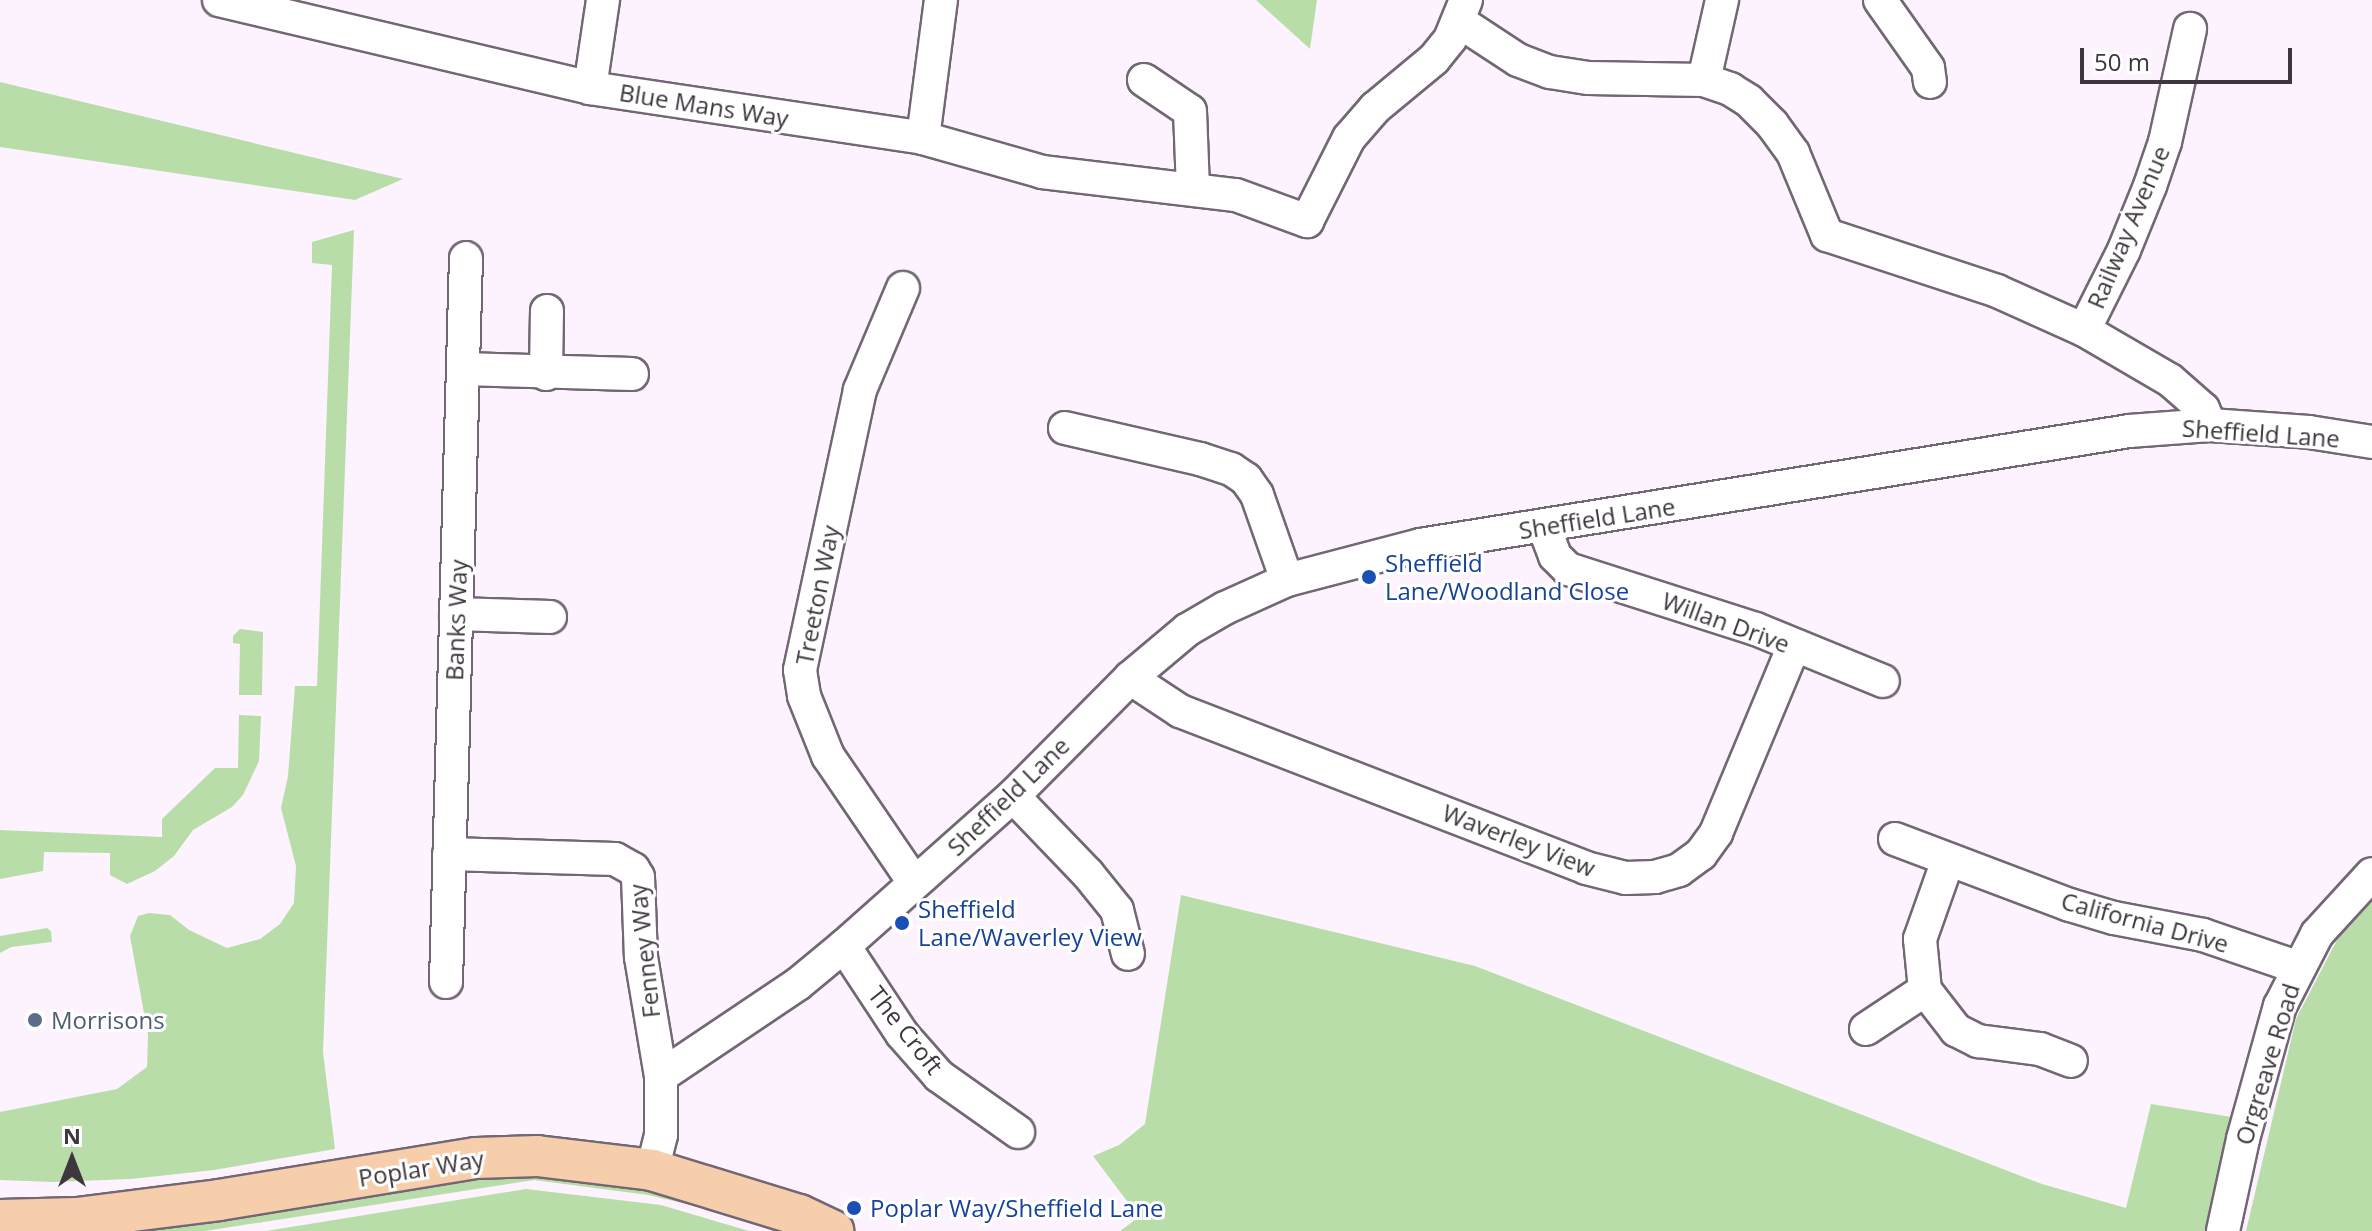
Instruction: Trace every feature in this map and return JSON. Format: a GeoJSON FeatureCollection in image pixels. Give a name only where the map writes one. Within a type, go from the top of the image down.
{"type":"FeatureCollection","features":[{"type":"Feature","properties":{"kind":"main road","name":"Poplar Way"},"geometry":{"type":"LineString","coordinates":[[0,1220],[77,1218],[219,1200],[476,1158],[537,1156],[652,1170],[799,1215],[833,1231]]}},
{"type":"Feature","properties":{"kind":"street","name":"Blue Mans Way"},"geometry":{"type":"LineString","coordinates":[[219,0],[590,88],[923,138],[1042,172],[1117,184],[1193,188],[1236,195],[1307,221],[1349,138],[1375,108],[1434,59],[1463,11],[1518,60],[1550,72],[1589,78],[1704,80],[1749,101],[1772,124],[1793,153],[1827,235]]}},
{"type":"Feature","properties":{"kind":"street"},"geometry":{"type":"LineString","coordinates":[[590,88],[603,0]]}},
{"type":"Feature","properties":{"kind":"street"},"geometry":{"type":"LineString","coordinates":[[923,138],[941,0]]}},
{"type":"Feature","properties":{"kind":"street"},"geometry":{"type":"LineString","coordinates":[[1704,80],[1722,0]]}},
{"type":"Feature","properties":{"kind":"street"},"geometry":{"type":"LineString","coordinates":[[1880,0],[1928,68],[1930,82]]}},
{"type":"Feature","properties":{"kind":"street","name":"Railway Avenue"},"geometry":{"type":"LineString","coordinates":[[2084,330],[2124,250],[2150,186],[2165,142],[2190,29]]}},
{"type":"Feature","properties":{"kind":"street"},"geometry":{"type":"LineString","coordinates":[[1144,80],[1190,111],[1193,188]]}},
{"type":"Feature","properties":{"kind":"street","name":"Railway Avenue"},"geometry":{"type":"LineString","coordinates":[[1827,235],[1997,291],[2084,330],[2170,380],[2203,409],[2210,425]]}},
{"type":"Feature","properties":{"kind":"street","name":"Banks Way"},"geometry":{"type":"LineString","coordinates":[[446,982],[466,258]]}},
{"type":"Feature","properties":{"kind":"street","name":"Treeton Way"},"geometry":{"type":"LineString","coordinates":[[903,288],[860,390],[800,670],[804,696],[828,756],[914,882]]}},
{"type":"Feature","properties":{"kind":"street"},"geometry":{"type":"LineString","coordinates":[[546,374],[547,311]]}},
{"type":"Feature","properties":{"kind":"street"},"geometry":{"type":"LineString","coordinates":[[463,369],[546,374],[632,374]]}},
{"type":"Feature","properties":{"kind":"street","name":"Sheffield Lane"},"geometry":{"type":"LineString","coordinates":[[661,1076],[798,984],[844,946],[1013,796],[1130,678],[1187,630],[1225,608],[1287,580],[1420,545],[2129,431],[2210,425],[2309,432],[2372,442]]}},
{"type":"Feature","properties":{"kind":"street"},"geometry":{"type":"LineString","coordinates":[[1065,428],[1200,459],[1231,469],[1246,479],[1257,495],[1287,580]]}},
{"type":"Feature","properties":{"kind":"street","name":"Willan Drive"},"geometry":{"type":"LineString","coordinates":[[1544,527],[1555,556],[1568,569],[1702,610],[1883,681]]}},
{"type":"Feature","properties":{"kind":"street"},"geometry":{"type":"LineString","coordinates":[[456,614],[550,617]]}},
{"type":"Feature","properties":{"kind":"street","name":"Waverley View"},"geometry":{"type":"LineString","coordinates":[[1130,678],[1180,711],[1586,868],[1626,878],[1655,877],[1679,870],[1701,854],[1716,833],[1794,646]]}},
{"type":"Feature","properties":{"kind":"street"},"geometry":{"type":"LineString","coordinates":[[1013,796],[1088,874],[1117,910],[1128,954]]}},
{"type":"Feature","properties":{"kind":"street","name":"California Drive"},"geometry":{"type":"LineString","coordinates":[[1895,839],[2070,905],[2114,918],[2203,935],[2297,967]]}},
{"type":"Feature","properties":{"kind":"street","name":"Fenney Way"},"geometry":{"type":"LineString","coordinates":[[449,854],[615,859],[633,869],[638,877],[641,957],[661,1076],[661,1135],[652,1170]]}},
{"type":"Feature","properties":{"kind":"street"},"geometry":{"type":"LineString","coordinates":[[1948,860],[1920,939],[1925,990],[1956,1030],[1978,1041],[2040,1049],[2071,1061]]}},
{"type":"Feature","properties":{"kind":"street","name":"Orgreave Road"},"geometry":{"type":"LineString","coordinates":[[2223,1231],[2243,1139],[2276,1021],[2297,967],[2317,934],[2372,874]]}},
{"type":"Feature","properties":{"kind":"street","name":"The Croft"},"geometry":{"type":"LineString","coordinates":[[844,946],[902,1034],[939,1076],[1018,1132]]}},
{"type":"Feature","properties":{"kind":"street"},"geometry":{"type":"LineString","coordinates":[[1866,1029],[1925,990]]}},
{"type":"Feature","properties":{"kind":"green space"},"geometry":{"type":"Polygon","coordinates":[[[1256,0],[1317,0],[1310,49],[1256,0]]]}},
{"type":"Feature","properties":{"kind":"green space"},"geometry":{"type":"Polygon","coordinates":[[[0,82],[403,179],[355,200],[0,147],[0,82]]]}},
{"type":"Feature","properties":{"kind":"green space"},"geometry":{"type":"Polygon","coordinates":[[[354,230],[323,1052],[335,1149],[214,1170],[131,1179],[0,1180],[0,1112],[117,1089],[147,1067],[148,1035],[130,936],[138,916],[149,913],[170,915],[189,930],[227,948],[260,939],[280,924],[294,903],[296,866],[281,808],[288,776],[295,686],[317,686],[332,265],[312,263],[312,242],[354,230]]]}},
{"type":"Feature","properties":{"kind":"green space"},"geometry":{"type":"Polygon","coordinates":[[[240,629],[263,632],[262,695],[239,695],[240,644],[233,643],[233,636],[240,629]]]}},
{"type":"Feature","properties":{"kind":"green space"},"geometry":{"type":"Polygon","coordinates":[[[239,715],[261,716],[259,761],[243,795],[232,807],[193,830],[174,856],[155,871],[127,884],[110,875],[110,853],[44,852],[43,871],[0,879],[0,830],[162,837],[162,819],[215,768],[238,768],[239,715]]]}},
{"type":"Feature","properties":{"kind":"green space"},"geometry":{"type":"Polygon","coordinates":[[[1181,895],[1475,966],[2042,1184],[2126,1208],[2151,1104],[2232,1117],[2210,1231],[1120,1231],[1139,1217],[1093,1156],[1119,1145],[1145,1124],[1181,895]]]}},
{"type":"Feature","properties":{"kind":"green space"},"geometry":{"type":"Polygon","coordinates":[[[2372,902],[2372,1231],[2246,1231],[2296,1019],[2338,938],[2372,902]]]}},
{"type":"Feature","properties":{"kind":"green space"},"geometry":{"type":"Polygon","coordinates":[[[47,928],[51,931],[52,942],[11,947],[0,953],[0,936],[47,928]]]}},
{"type":"Feature","properties":{"kind":"green space"},"geometry":{"type":"Polygon","coordinates":[[[530,1174],[655,1188],[795,1231],[773,1231],[721,1212],[648,1195],[534,1180],[205,1231],[145,1231],[241,1218],[457,1177],[530,1174]]]}},
{"type":"Feature","properties":{"kind":"green space"},"geometry":{"type":"Polygon","coordinates":[[[526,1189],[661,1205],[749,1231],[266,1231],[526,1189]]]}},
{"type":"Feature","properties":{"kind":"place","name":"Sheffield Lane/Woodland Close"},"geometry":{"type":"Point","coordinates":[1369,577]}},
{"type":"Feature","properties":{"kind":"place","name":"Sheffield Lane/Waverley View"},"geometry":{"type":"Point","coordinates":[902,923]}},
{"type":"Feature","properties":{"kind":"place","name":"Morrisons"},"geometry":{"type":"Point","coordinates":[35,1020]}},
{"type":"Feature","properties":{"kind":"place","name":"Poplar Way/Sheffield Lane"},"geometry":{"type":"Point","coordinates":[854,1208]}}]}
